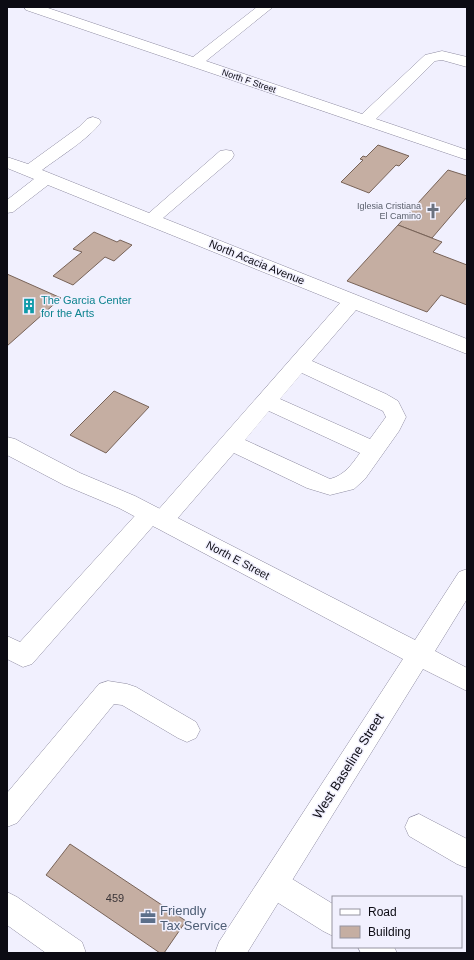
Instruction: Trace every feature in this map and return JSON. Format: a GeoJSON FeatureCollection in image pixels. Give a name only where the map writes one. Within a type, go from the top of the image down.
{"type":"FeatureCollection","features":[{"type":"Feature","properties":{"kind":"street","name":"North F Street"},"geometry":{"type":"LineString","coordinates":[[31,7],[467,155]]}},
{"type":"Feature","properties":{"kind":"street"},"geometry":{"type":"LineString","coordinates":[[194,63],[266,7]]}},
{"type":"Feature","properties":{"kind":"street"},"geometry":{"type":"LineString","coordinates":[[366,120],[430,58],[442,55],[467,62]]}},
{"type":"Feature","properties":{"kind":"street"},"geometry":{"type":"LineString","coordinates":[[7,208],[38,174],[93,122]]}},
{"type":"Feature","properties":{"kind":"street"},"geometry":{"type":"LineString","coordinates":[[151,220],[226,154]]}},
{"type":"Feature","properties":{"kind":"street","name":"North Acacia Avenue"},"geometry":{"type":"LineString","coordinates":[[7,162],[467,347]]}},
{"type":"Feature","properties":{"kind":"street"},"geometry":{"type":"LineString","coordinates":[[7,647],[23,656],[230,442],[353,301]]}},
{"type":"Feature","properties":{"kind":"street"},"geometry":{"type":"LineString","coordinates":[[230,442],[315,482],[330,487],[346,483],[357,473],[392,426],[396,417],[391,406],[379,399],[299,363]]}},
{"type":"Feature","properties":{"kind":"street"},"geometry":{"type":"LineString","coordinates":[[266,401],[374,450]]}},
{"type":"Feature","properties":{"kind":"street","name":"North E Street"},"geometry":{"type":"LineString","coordinates":[[7,445],[72,479],[127,502],[467,680]]}},
{"type":"Feature","properties":{"kind":"street","name":"West Baseline Street"},"geometry":{"type":"LineString","coordinates":[[230,953],[467,579]]}},
{"type":"Feature","properties":{"kind":"street"},"geometry":{"type":"LineString","coordinates":[[7,814],[108,692],[127,694],[187,730]]}},
{"type":"Feature","properties":{"kind":"street"},"geometry":{"type":"LineString","coordinates":[[419,827],[467,854]]}},
{"type":"Feature","properties":{"kind":"street"},"geometry":{"type":"LineString","coordinates":[[274,884],[332,920]]}},
{"type":"Feature","properties":{"kind":"street"},"geometry":{"type":"LineString","coordinates":[[7,907],[72,953]]}},
{"type":"Feature","properties":{"kind":"building"},"geometry":{"type":"Polygon","coordinates":[[[378,145],[409,156],[399,166],[396,165],[369,193],[341,182],[363,160],[360,159],[363,156],[366,157],[378,145]]]}},
{"type":"Feature","properties":{"kind":"building","name":"Iglesia Cristiana El Camino"},"geometry":{"type":"Polygon","coordinates":[[[448,170],[467,176],[467,197],[432,238],[398,225],[448,170]]]}},
{"type":"Feature","properties":{"kind":"building"},"geometry":{"type":"Polygon","coordinates":[[[398,225],[442,242],[433,252],[467,265],[467,305],[441,295],[427,312],[347,281],[398,225]]]}},
{"type":"Feature","properties":{"kind":"building"},"geometry":{"type":"Polygon","coordinates":[[[94,232],[117,242],[120,240],[132,245],[114,261],[105,257],[73,285],[53,276],[82,252],[73,249],[94,232]]]}},
{"type":"Feature","properties":{"kind":"building","name":"The Garcia Center for the Arts"},"geometry":{"type":"Polygon","coordinates":[[[7,274],[61,298],[7,346],[7,274]]]}},
{"type":"Feature","properties":{"kind":"building"},"geometry":{"type":"Polygon","coordinates":[[[114,391],[149,407],[106,453],[70,435],[114,391]]]}},
{"type":"Feature","properties":{"kind":"building"},"geometry":{"type":"Polygon","coordinates":[[[70,844],[186,921],[164,953],[160,953],[46,875],[70,844]]]}},
{"type":"Feature","properties":{"kind":"place","name":"Iglesia Cristiana El Camino"},"geometry":{"type":"Point","coordinates":[433,211]}},
{"type":"Feature","properties":{"kind":"place","name":"The Garcia Center for the Arts"},"geometry":{"type":"Point","coordinates":[29,306]}},
{"type":"Feature","properties":{"kind":"place","name":"Friendly Tax Service"},"geometry":{"type":"Point","coordinates":[148,917]}}]}
